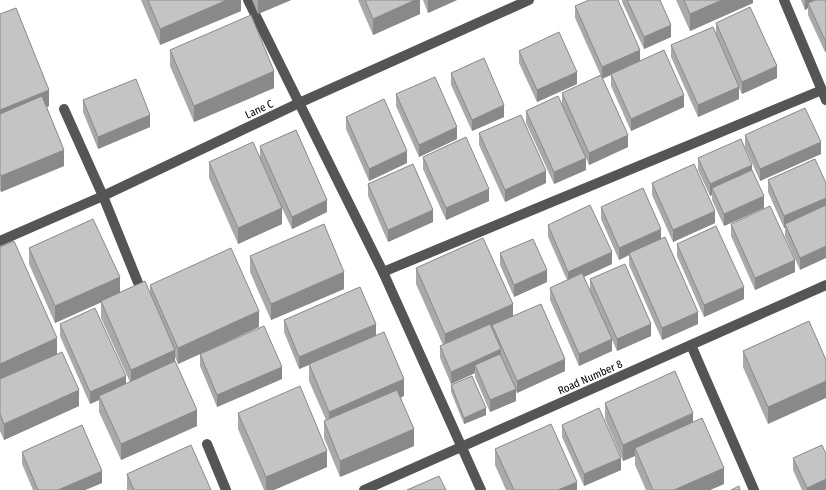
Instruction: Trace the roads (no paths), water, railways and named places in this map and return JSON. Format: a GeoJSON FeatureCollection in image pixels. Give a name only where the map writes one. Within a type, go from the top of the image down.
{"type":"FeatureCollection","features":[{"type":"Feature","properties":{"kind":"street"},"geometry":{"type":"LineString","coordinates":[[248,0],[383,272],[481,490]]}},
{"type":"Feature","properties":{"kind":"street","name":"Lane C"},"geometry":{"type":"LineString","coordinates":[[0,241],[103,196],[299,103],[529,0]]}},
{"type":"Feature","properties":{"kind":"street"},"geometry":{"type":"LineString","coordinates":[[784,0],[826,100]]}},
{"type":"Feature","properties":{"kind":"street"},"geometry":{"type":"LineString","coordinates":[[383,272],[822,90]]}},
{"type":"Feature","properties":{"kind":"street"},"geometry":{"type":"LineString","coordinates":[[64,109],[103,196],[141,290]]}},
{"type":"Feature","properties":{"kind":"street","name":"Road Number 8"},"geometry":{"type":"LineString","coordinates":[[364,490],[826,285]]}},
{"type":"Feature","properties":{"kind":"street"},"geometry":{"type":"LineString","coordinates":[[691,345],[754,490]]}},
{"type":"Feature","properties":{"kind":"street"},"geometry":{"type":"LineString","coordinates":[[207,444],[226,490]]}}]}
